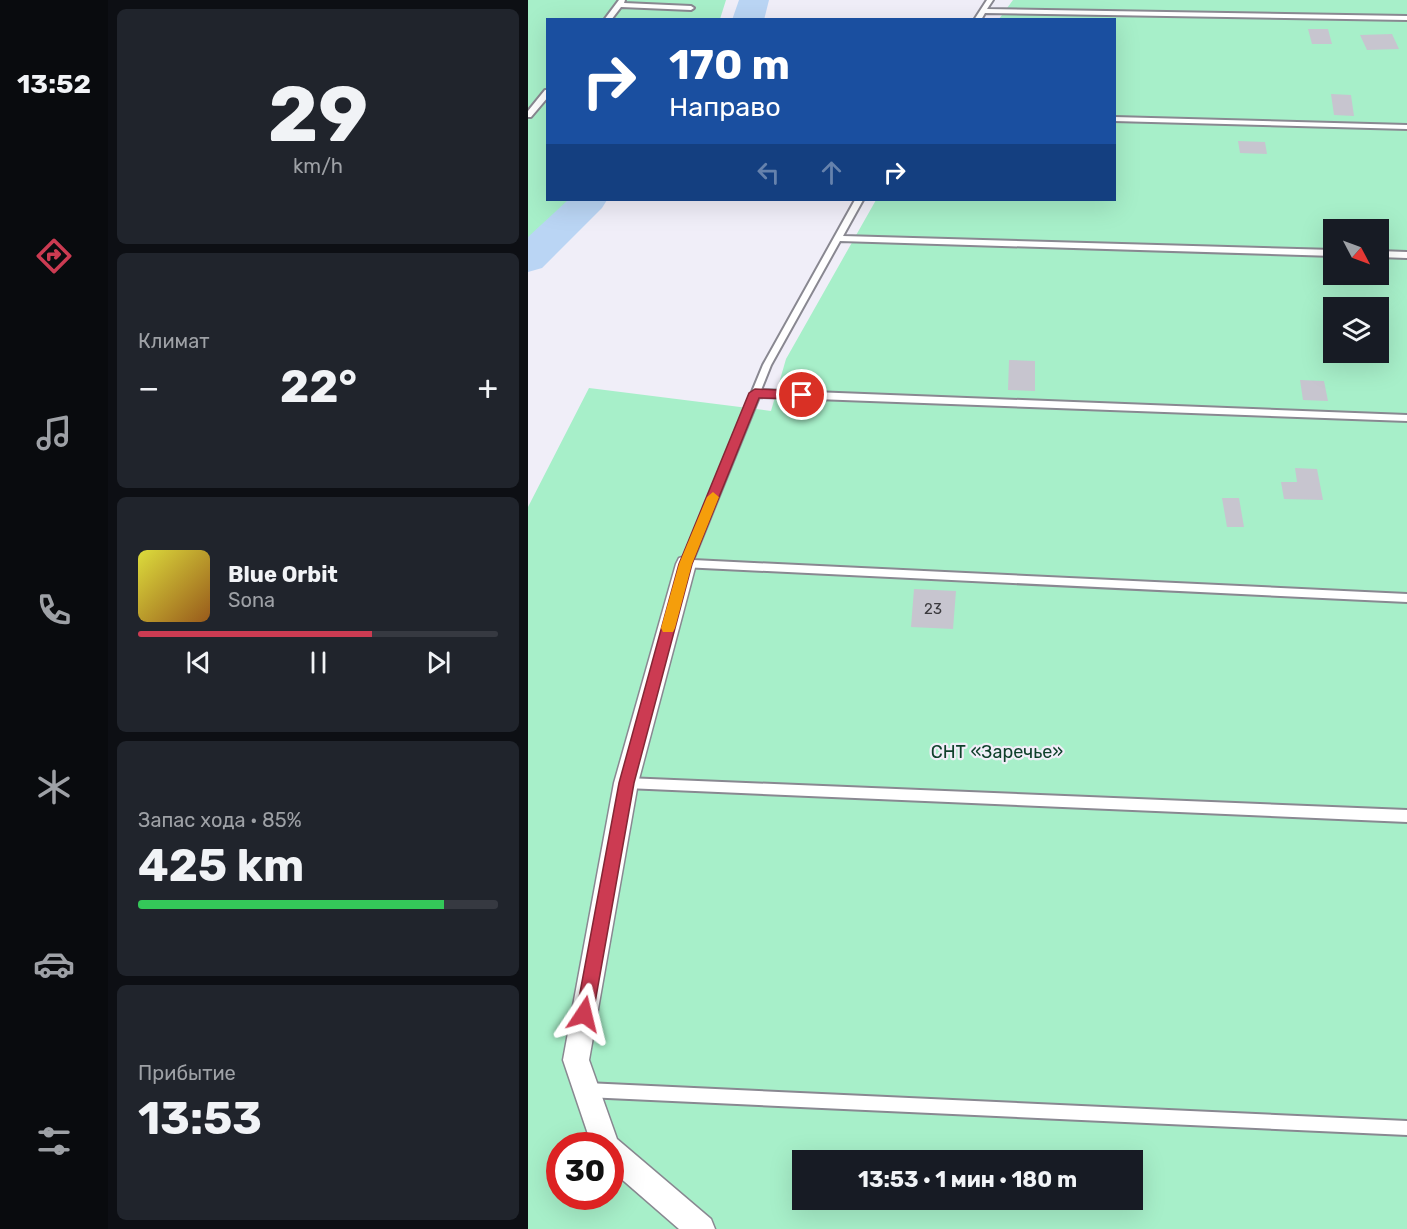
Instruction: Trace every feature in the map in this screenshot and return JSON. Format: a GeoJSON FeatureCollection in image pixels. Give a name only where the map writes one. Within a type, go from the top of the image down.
{"type":"FeatureCollection","features":[{"type":"Feature","properties":{"kind":"street"},"geometry":{"type":"LineString","coordinates":[[601,1132],[576,1060],[626,783],[686,564]]}},
{"type":"Feature","properties":{"kind":"street"},"geometry":{"type":"LineString","coordinates":[[624,1162],[701,1229]]}},
{"type":"Feature","properties":{"kind":"lane"},"geometry":{"type":"LineString","coordinates":[[978,18],[990,0]]}},
{"type":"Feature","properties":{"kind":"lane"},"geometry":{"type":"LineString","coordinates":[[609,18],[621,2],[691,8]]}},
{"type":"Feature","properties":{"kind":"lane"},"geometry":{"type":"LineString","coordinates":[[983,11],[1407,18]]}},
{"type":"Feature","properties":{"kind":"lane"},"geometry":{"type":"LineString","coordinates":[[528,115],[546,94]]}},
{"type":"Feature","properties":{"kind":"lane"},"geometry":{"type":"LineString","coordinates":[[1116,119],[1407,127]]}},
{"type":"Feature","properties":{"kind":"lane"},"geometry":{"type":"LineString","coordinates":[[858,201],[767,365],[686,564],[1407,598]]}},
{"type":"Feature","properties":{"kind":"lane"},"geometry":{"type":"LineString","coordinates":[[837,238],[1323,253]]}},
{"type":"Feature","properties":{"kind":"lane"},"geometry":{"type":"LineString","coordinates":[[1389,254],[1407,255]]}},
{"type":"Feature","properties":{"kind":"lane"},"geometry":{"type":"LineString","coordinates":[[755,393],[1407,418]]}},
{"type":"Feature","properties":{"kind":"lane"},"geometry":{"type":"LineString","coordinates":[[626,783],[1407,816]]}},
{"type":"Feature","properties":{"kind":"lane"},"geometry":{"type":"LineString","coordinates":[[586,1090],[1407,1128]]}},
{"type":"Feature","properties":{"kind":"green space"},"geometry":{"type":"Polygon","coordinates":[[[528,0],[726,0],[720,18],[546,18],[546,201],[568,201],[528,245],[528,0]]]}},
{"type":"Feature","properties":{"kind":"green space","name":"СНТ «Заречье»"},"geometry":{"type":"Polygon","coordinates":[[[1013,0],[1407,0],[1407,1229],[528,1229],[528,507],[589,388],[771,411],[786,359],[875,201],[1116,201],[1116,18],[1000,18],[1013,0]]]}},
{"type":"Feature","properties":{"kind":"building"},"geometry":{"type":"Polygon","coordinates":[[[1308,29],[1328,29],[1332,44],[1312,44],[1308,29]]]}},
{"type":"Feature","properties":{"kind":"building"},"geometry":{"type":"Polygon","coordinates":[[[1392,34],[1399,49],[1367,50],[1360,35],[1392,34]]]}},
{"type":"Feature","properties":{"kind":"building"},"geometry":{"type":"Polygon","coordinates":[[[1331,94],[1351,95],[1354,116],[1334,115],[1331,94]]]}},
{"type":"Feature","properties":{"kind":"building"},"geometry":{"type":"Polygon","coordinates":[[[1238,141],[1265,142],[1267,154],[1240,153],[1238,141]]]}},
{"type":"Feature","properties":{"kind":"building"},"geometry":{"type":"Polygon","coordinates":[[[1009,360],[1035,361],[1035,391],[1008,390],[1009,360]]]}},
{"type":"Feature","properties":{"kind":"building"},"geometry":{"type":"Polygon","coordinates":[[[1300,380],[1324,381],[1328,401],[1303,400],[1300,380]]]}},
{"type":"Feature","properties":{"kind":"building"},"geometry":{"type":"Polygon","coordinates":[[[1295,468],[1317,469],[1323,500],[1284,499],[1281,482],[1297,482],[1295,468]]]}},
{"type":"Feature","properties":{"kind":"building"},"geometry":{"type":"Polygon","coordinates":[[[1222,498],[1239,498],[1244,527],[1227,527],[1222,498]]]}},
{"type":"Feature","properties":{"kind":"building"},"geometry":{"type":"Polygon","coordinates":[[[914,589],[956,591],[953,629],[911,627],[914,589]]]}},
{"type":"Feature","properties":{"kind":"waterway"},"geometry":{"type":"LineString","coordinates":[[749,18],[754,0]]}},
{"type":"Feature","properties":{"kind":"waterway"},"geometry":{"type":"LineString","coordinates":[[528,259],[588,201]]}},
{"type":"Feature","properties":{"kind":"slow traffic"},"geometry":{"type":"LineString","coordinates":[[668,628],[686,564],[713,497]]}},
{"type":"Feature","properties":{"kind":"route"},"geometry":{"type":"LineString","coordinates":[[584,1014],[626,783],[686,564],[755,393],[802,395]]}}]}
